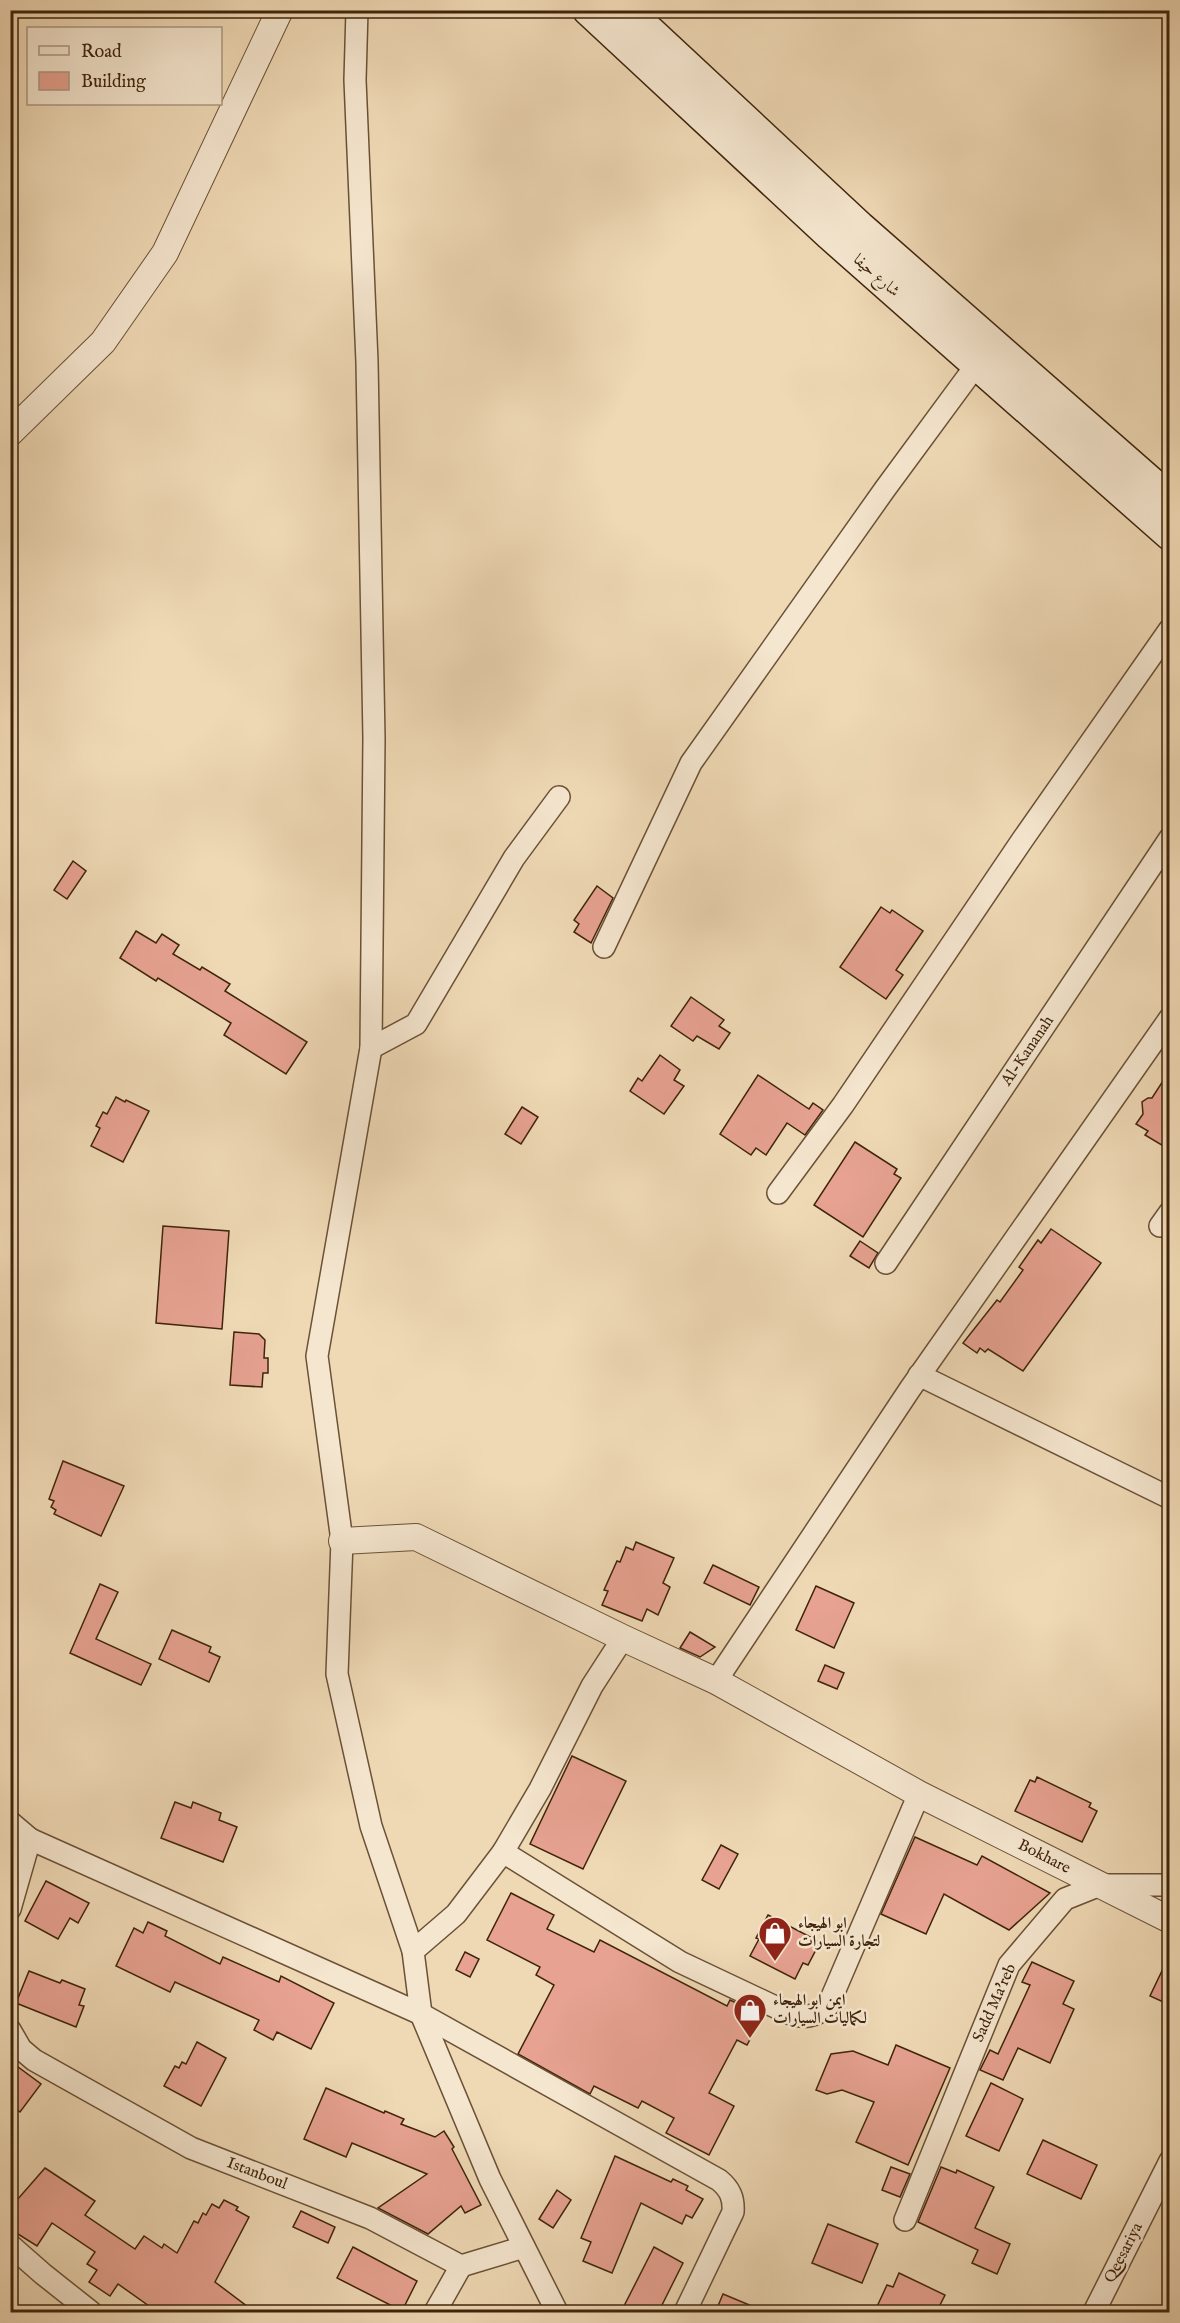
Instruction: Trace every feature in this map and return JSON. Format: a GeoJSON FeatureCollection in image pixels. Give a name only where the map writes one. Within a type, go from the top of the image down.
{"type":"FeatureCollection","features":[{"type":"Feature","properties":{"kind":"main road","name":"شارع حيفا"},"geometry":{"type":"LineString","coordinates":[[588,10],[830,235],[1170,535]]}},
{"type":"Feature","properties":{"kind":"main road","name":"شارع حيفا"},"geometry":{"type":"LineString","coordinates":[[627,10],[860,227],[1170,499]]}},
{"type":"Feature","properties":{"kind":"street"},"geometry":{"type":"LineString","coordinates":[[10,433],[103,342],[165,253],[280,10]]}},
{"type":"Feature","properties":{"kind":"street"},"geometry":{"type":"LineString","coordinates":[[357,10],[355,80],[367,362],[374,727],[370,1048],[317,1356],[342,1541],[337,1674],[371,1826],[413,1951],[421,2014],[490,2179],[557,2313]]}},
{"type":"Feature","properties":{"kind":"street"},"geometry":{"type":"LineString","coordinates":[[604,947],[691,763],[885,489],[977,364]]}},
{"type":"Feature","properties":{"kind":"street"},"geometry":{"type":"LineString","coordinates":[[778,1193],[843,1105],[1023,839],[1170,629]]}},
{"type":"Feature","properties":{"kind":"street"},"geometry":{"type":"LineString","coordinates":[[370,1048],[416,1024],[514,858],[559,797]]}},
{"type":"Feature","properties":{"kind":"street","name":"Al-Kananah"},"geometry":{"type":"LineString","coordinates":[[886,1263],[1170,838]]}},
{"type":"Feature","properties":{"kind":"street"},"geometry":{"type":"LineString","coordinates":[[716,1681],[920,1375],[1170,1018]]}},
{"type":"Feature","properties":{"kind":"street"},"geometry":{"type":"LineString","coordinates":[[920,1375],[1170,1498]]}},
{"type":"Feature","properties":{"kind":"street","name":"Bokhare"},"geometry":{"type":"LineString","coordinates":[[342,1541],[416,1537],[716,1681],[919,1794],[1170,1920]]}},
{"type":"Feature","properties":{"kind":"street"},"geometry":{"type":"LineString","coordinates":[[413,1951],[456,1914],[504,1852],[540,1789],[592,1686],[623,1638]]}},
{"type":"Feature","properties":{"kind":"street"},"geometry":{"type":"LineString","coordinates":[[504,1852],[680,1962],[788,2013],[809,2016],[819,2013],[828,2006],[919,1794]]}},
{"type":"Feature","properties":{"kind":"street"},"geometry":{"type":"LineString","coordinates":[[10,1822],[30,1839],[421,2014],[719,2180],[726,2187],[733,2201],[732,2217],[685,2313]]}},
{"type":"Feature","properties":{"kind":"street"},"geometry":{"type":"LineString","coordinates":[[10,1909],[30,1839]]}},
{"type":"Feature","properties":{"kind":"street","name":"Sadd Ma'reb"},"geometry":{"type":"LineString","coordinates":[[905,2220],[1009,1965],[1065,1899],[1100,1885],[1170,1885]]}},
{"type":"Feature","properties":{"kind":"street","name":"Istanboul"},"geometry":{"type":"LineString","coordinates":[[10,2030],[21,2049],[33,2060],[191,2148],[370,2218],[461,2266]]}},
{"type":"Feature","properties":{"kind":"street","name":"Qeesariya"},"geometry":{"type":"LineString","coordinates":[[1094,2313],[1170,2161]]}},
{"type":"Feature","properties":{"kind":"street"},"geometry":{"type":"LineString","coordinates":[[10,2245],[91,2313]]}},
{"type":"Feature","properties":{"kind":"street"},"geometry":{"type":"LineString","coordinates":[[435,2313],[461,2266],[524,2247]]}},
{"type":"Feature","properties":{"kind":"building"},"geometry":{"type":"Polygon","coordinates":[[[73,861],[86,871],[67,899],[54,890],[73,861]]]}},
{"type":"Feature","properties":{"kind":"building"},"geometry":{"type":"Polygon","coordinates":[[[597,886],[613,898],[591,943],[574,932],[579,924],[574,920],[597,886]]]}},
{"type":"Feature","properties":{"kind":"building"},"geometry":{"type":"Polygon","coordinates":[[[881,907],[890,913],[892,910],[923,931],[896,970],[903,975],[886,999],[840,967],[881,907]]]}},
{"type":"Feature","properties":{"kind":"building"},"geometry":{"type":"Polygon","coordinates":[[[136,931],[156,943],[162,934],[179,945],[173,954],[200,970],[202,967],[230,984],[225,991],[307,1042],[286,1074],[224,1035],[231,1023],[158,978],[156,981],[120,958],[136,931]]]}},
{"type":"Feature","properties":{"kind":"building"},"geometry":{"type":"Polygon","coordinates":[[[691,997],[724,1020],[719,1026],[730,1033],[719,1049],[697,1036],[693,1041],[671,1026],[691,997]]]}},
{"type":"Feature","properties":{"kind":"building"},"geometry":{"type":"Polygon","coordinates":[[[660,1055],[680,1070],[674,1080],[684,1086],[664,1114],[630,1091],[638,1078],[642,1081],[660,1055]]]}},
{"type":"Feature","properties":{"kind":"building"},"geometry":{"type":"Polygon","coordinates":[[[1170,1070],[1170,1150],[1145,1135],[1148,1131],[1136,1124],[1143,1114],[1142,1102],[1152,1098],[1170,1070]]]}},
{"type":"Feature","properties":{"kind":"building"},"geometry":{"type":"Polygon","coordinates":[[[758,1075],[809,1109],[813,1103],[823,1110],[805,1135],[787,1123],[766,1155],[756,1148],[751,1155],[720,1134],[758,1075]]]}},
{"type":"Feature","properties":{"kind":"building"},"geometry":{"type":"Polygon","coordinates":[[[116,1097],[149,1111],[123,1162],[91,1146],[100,1128],[96,1126],[103,1112],[107,1114],[116,1097]]]}},
{"type":"Feature","properties":{"kind":"building"},"geometry":{"type":"Polygon","coordinates":[[[522,1107],[538,1117],[521,1144],[505,1134],[522,1107]]]}},
{"type":"Feature","properties":{"kind":"building"},"geometry":{"type":"Polygon","coordinates":[[[855,1142],[897,1169],[894,1174],[901,1178],[863,1237],[814,1205],[855,1142]]]}},
{"type":"Feature","properties":{"kind":"building"},"geometry":{"type":"Polygon","coordinates":[[[163,1226],[229,1231],[222,1329],[156,1323],[163,1226]]]}},
{"type":"Feature","properties":{"kind":"building"},"geometry":{"type":"Polygon","coordinates":[[[1051,1229],[1101,1263],[1023,1371],[988,1349],[985,1352],[980,1348],[977,1353],[963,1343],[997,1300],[1000,1302],[1023,1270],[1019,1267],[1038,1240],[1041,1243],[1051,1229]]]}},
{"type":"Feature","properties":{"kind":"building"},"geometry":{"type":"Polygon","coordinates":[[[860,1241],[878,1253],[869,1268],[850,1256],[860,1241]]]}},
{"type":"Feature","properties":{"kind":"building"},"geometry":{"type":"Polygon","coordinates":[[[234,1332],[259,1334],[265,1340],[264,1358],[268,1358],[268,1373],[263,1373],[262,1387],[230,1385],[234,1332]]]}},
{"type":"Feature","properties":{"kind":"building"},"geometry":{"type":"Polygon","coordinates":[[[63,1461],[124,1486],[101,1536],[54,1514],[56,1510],[51,1507],[54,1501],[49,1499],[63,1461]]]}},
{"type":"Feature","properties":{"kind":"building"},"geometry":{"type":"Polygon","coordinates":[[[636,1542],[674,1558],[663,1583],[670,1587],[658,1615],[647,1609],[642,1621],[602,1605],[608,1591],[604,1590],[617,1561],[620,1562],[626,1547],[633,1550],[636,1542]]]}},
{"type":"Feature","properties":{"kind":"building"},"geometry":{"type":"Polygon","coordinates":[[[713,1565],[759,1587],[750,1605],[704,1583],[713,1565]]]}},
{"type":"Feature","properties":{"kind":"building"},"geometry":{"type":"Polygon","coordinates":[[[100,1584],[118,1592],[96,1639],[151,1664],[141,1685],[70,1653],[100,1584]]]}},
{"type":"Feature","properties":{"kind":"building"},"geometry":{"type":"Polygon","coordinates":[[[816,1586],[854,1603],[834,1648],[796,1630],[816,1586]]]}},
{"type":"Feature","properties":{"kind":"building"},"geometry":{"type":"Polygon","coordinates":[[[172,1630],[211,1647],[209,1652],[220,1657],[209,1682],[159,1659],[172,1630]]]}},
{"type":"Feature","properties":{"kind":"building"},"geometry":{"type":"Polygon","coordinates":[[[690,1632],[715,1647],[700,1657],[680,1648],[690,1632]]]}},
{"type":"Feature","properties":{"kind":"building"},"geometry":{"type":"Polygon","coordinates":[[[825,1665],[844,1673],[837,1689],[818,1681],[825,1665]]]}},
{"type":"Feature","properties":{"kind":"building"},"geometry":{"type":"Polygon","coordinates":[[[572,1756],[626,1781],[583,1869],[530,1844],[572,1756]]]}},
{"type":"Feature","properties":{"kind":"building"},"geometry":{"type":"Polygon","coordinates":[[[1037,1777],[1091,1803],[1089,1807],[1097,1811],[1082,1842],[1015,1811],[1030,1780],[1035,1782],[1037,1777]]]}},
{"type":"Feature","properties":{"kind":"building"},"geometry":{"type":"Polygon","coordinates":[[[175,1802],[191,1808],[193,1802],[221,1813],[219,1820],[237,1827],[223,1862],[161,1838],[175,1802]]]}},
{"type":"Feature","properties":{"kind":"building"},"geometry":{"type":"Polygon","coordinates":[[[915,1837],[977,1865],[982,1856],[1050,1893],[1009,1930],[944,1894],[926,1934],[881,1914],[915,1837]]]}},
{"type":"Feature","properties":{"kind":"building"},"geometry":{"type":"Polygon","coordinates":[[[721,1845],[738,1854],[719,1889],[702,1880],[721,1845]]]}},
{"type":"Feature","properties":{"kind":"building"},"geometry":{"type":"Polygon","coordinates":[[[46,1881],[89,1903],[78,1923],[70,1918],[58,1939],[25,1921],[46,1881]]]}},
{"type":"Feature","properties":{"kind":"building"},"geometry":{"type":"Polygon","coordinates":[[[511,1893],[554,1915],[547,1929],[594,1952],[600,1940],[727,2006],[730,2000],[763,2015],[747,2045],[737,2040],[709,2093],[734,2106],[709,2155],[666,2133],[674,2118],[642,2101],[638,2108],[594,2086],[590,2094],[518,2054],[554,1985],[536,1975],[540,1967],[487,1940],[511,1893]]]}},
{"type":"Feature","properties":{"kind":"building"},"geometry":{"type":"Polygon","coordinates":[[[768,1915],[820,1942],[808,1965],[803,1963],[795,1979],[750,1956],[768,1915]]]}},
{"type":"Feature","properties":{"kind":"building"},"geometry":{"type":"Polygon","coordinates":[[[148,1922],[167,1931],[165,1936],[220,1964],[223,1957],[279,1982],[281,1976],[334,2003],[311,2049],[277,2032],[273,2040],[254,2030],[259,2020],[175,1982],[170,1992],[116,1966],[134,1928],[143,1933],[148,1922]]]}},
{"type":"Feature","properties":{"kind":"building"},"geometry":{"type":"Polygon","coordinates":[[[465,1952],[479,1959],[470,1977],[456,1970],[465,1952]]]}},
{"type":"Feature","properties":{"kind":"building"},"geometry":{"type":"Polygon","coordinates":[[[1170,1954],[1170,2005],[1150,1996],[1170,1954]]]}},
{"type":"Feature","properties":{"kind":"building"},"geometry":{"type":"Polygon","coordinates":[[[1032,1962],[1074,1981],[1063,2004],[1074,2009],[1050,2063],[1018,2048],[1003,2080],[980,2070],[990,2050],[998,2054],[1030,1985],[1022,1982],[1032,1962]]]}},
{"type":"Feature","properties":{"kind":"building"},"geometry":{"type":"Polygon","coordinates":[[[29,1971],[60,1983],[62,1980],[85,1989],[79,2005],[84,2006],[76,2027],[16,2003],[29,1971]]]}},
{"type":"Feature","properties":{"kind":"building"},"geometry":{"type":"Polygon","coordinates":[[[197,2042],[226,2058],[201,2106],[164,2086],[175,2066],[179,2068],[182,2062],[186,2064],[197,2042]]]}},
{"type":"Feature","properties":{"kind":"building"},"geometry":{"type":"Polygon","coordinates":[[[896,2045],[950,2068],[908,2165],[856,2142],[874,2102],[842,2090],[827,2094],[816,2090],[831,2054],[853,2051],[888,2065],[896,2045]]]}},
{"type":"Feature","properties":{"kind":"building"},"geometry":{"type":"Polygon","coordinates":[[[10,2061],[41,2084],[20,2112],[10,2104],[10,2061]]]}},
{"type":"Feature","properties":{"kind":"building"},"geometry":{"type":"Polygon","coordinates":[[[991,2083],[1023,2099],[999,2151],[966,2136],[991,2083]]]}},
{"type":"Feature","properties":{"kind":"building"},"geometry":{"type":"Polygon","coordinates":[[[326,2088],[384,2113],[385,2111],[404,2119],[401,2124],[435,2137],[444,2131],[481,2205],[465,2213],[461,2206],[428,2234],[378,2208],[427,2174],[352,2143],[346,2157],[304,2139],[326,2088]]]}},
{"type":"Feature","properties":{"kind":"building"},"geometry":{"type":"Polygon","coordinates":[[[1043,2140],[1097,2165],[1081,2199],[1027,2174],[1043,2140]]]}},
{"type":"Feature","properties":{"kind":"building"},"geometry":{"type":"Polygon","coordinates":[[[615,2156],[671,2182],[673,2179],[688,2186],[686,2190],[703,2199],[692,2218],[686,2215],[682,2224],[641,2203],[612,2273],[583,2261],[591,2242],[581,2238],[615,2156]]]}},
{"type":"Feature","properties":{"kind":"building"},"geometry":{"type":"Polygon","coordinates":[[[891,2167],[910,2174],[900,2197],[882,2190],[891,2167]]]}},
{"type":"Feature","properties":{"kind":"building"},"geometry":{"type":"Polygon","coordinates":[[[941,2167],[956,2173],[957,2170],[994,2187],[975,2228],[1010,2244],[997,2274],[972,2263],[978,2250],[918,2222],[941,2167]]]}},
{"type":"Feature","properties":{"kind":"building"},"geometry":{"type":"Polygon","coordinates":[[[45,2168],[95,2201],[85,2215],[135,2249],[144,2236],[162,2248],[164,2244],[177,2253],[194,2221],[198,2223],[203,2213],[206,2215],[212,2204],[219,2208],[224,2200],[238,2207],[236,2210],[249,2217],[215,2282],[256,2313],[159,2313],[118,2284],[110,2296],[89,2282],[97,2270],[87,2264],[95,2252],[52,2223],[37,2246],[10,2229],[10,2208],[45,2168]]]}},
{"type":"Feature","properties":{"kind":"building"},"geometry":{"type":"Polygon","coordinates":[[[557,2190],[571,2200],[553,2228],[539,2219],[557,2190]]]}},
{"type":"Feature","properties":{"kind":"building"},"geometry":{"type":"Polygon","coordinates":[[[301,2211],[335,2227],[328,2243],[293,2227],[301,2211]]]}},
{"type":"Feature","properties":{"kind":"building"},"geometry":{"type":"Polygon","coordinates":[[[828,2224],[878,2244],[862,2283],[812,2263],[828,2224]]]}},
{"type":"Feature","properties":{"kind":"building"},"geometry":{"type":"Polygon","coordinates":[[[353,2247],[417,2281],[402,2311],[337,2278],[353,2247]]]}},
{"type":"Feature","properties":{"kind":"building"},"geometry":{"type":"Polygon","coordinates":[[[654,2247],[683,2263],[658,2313],[637,2313],[624,2306],[654,2247]]]}},
{"type":"Feature","properties":{"kind":"building"},"geometry":{"type":"Polygon","coordinates":[[[899,2273],[945,2295],[936,2313],[874,2313],[887,2285],[893,2287],[899,2273]]]}},
{"type":"Feature","properties":{"kind":"building"},"geometry":{"type":"Polygon","coordinates":[[[723,2294],[766,2312],[766,2313],[715,2313],[723,2294]]]}},
{"type":"Feature","properties":{"kind":"place","name":"ابو الهيجاء لتجارة السيارات"},"geometry":{"type":"Point","coordinates":[775,1962]}},
{"type":"Feature","properties":{"kind":"place","name":"ايمن ابو الهيجاء لكماليات السيارات"},"geometry":{"type":"Point","coordinates":[750,2039]}}]}
